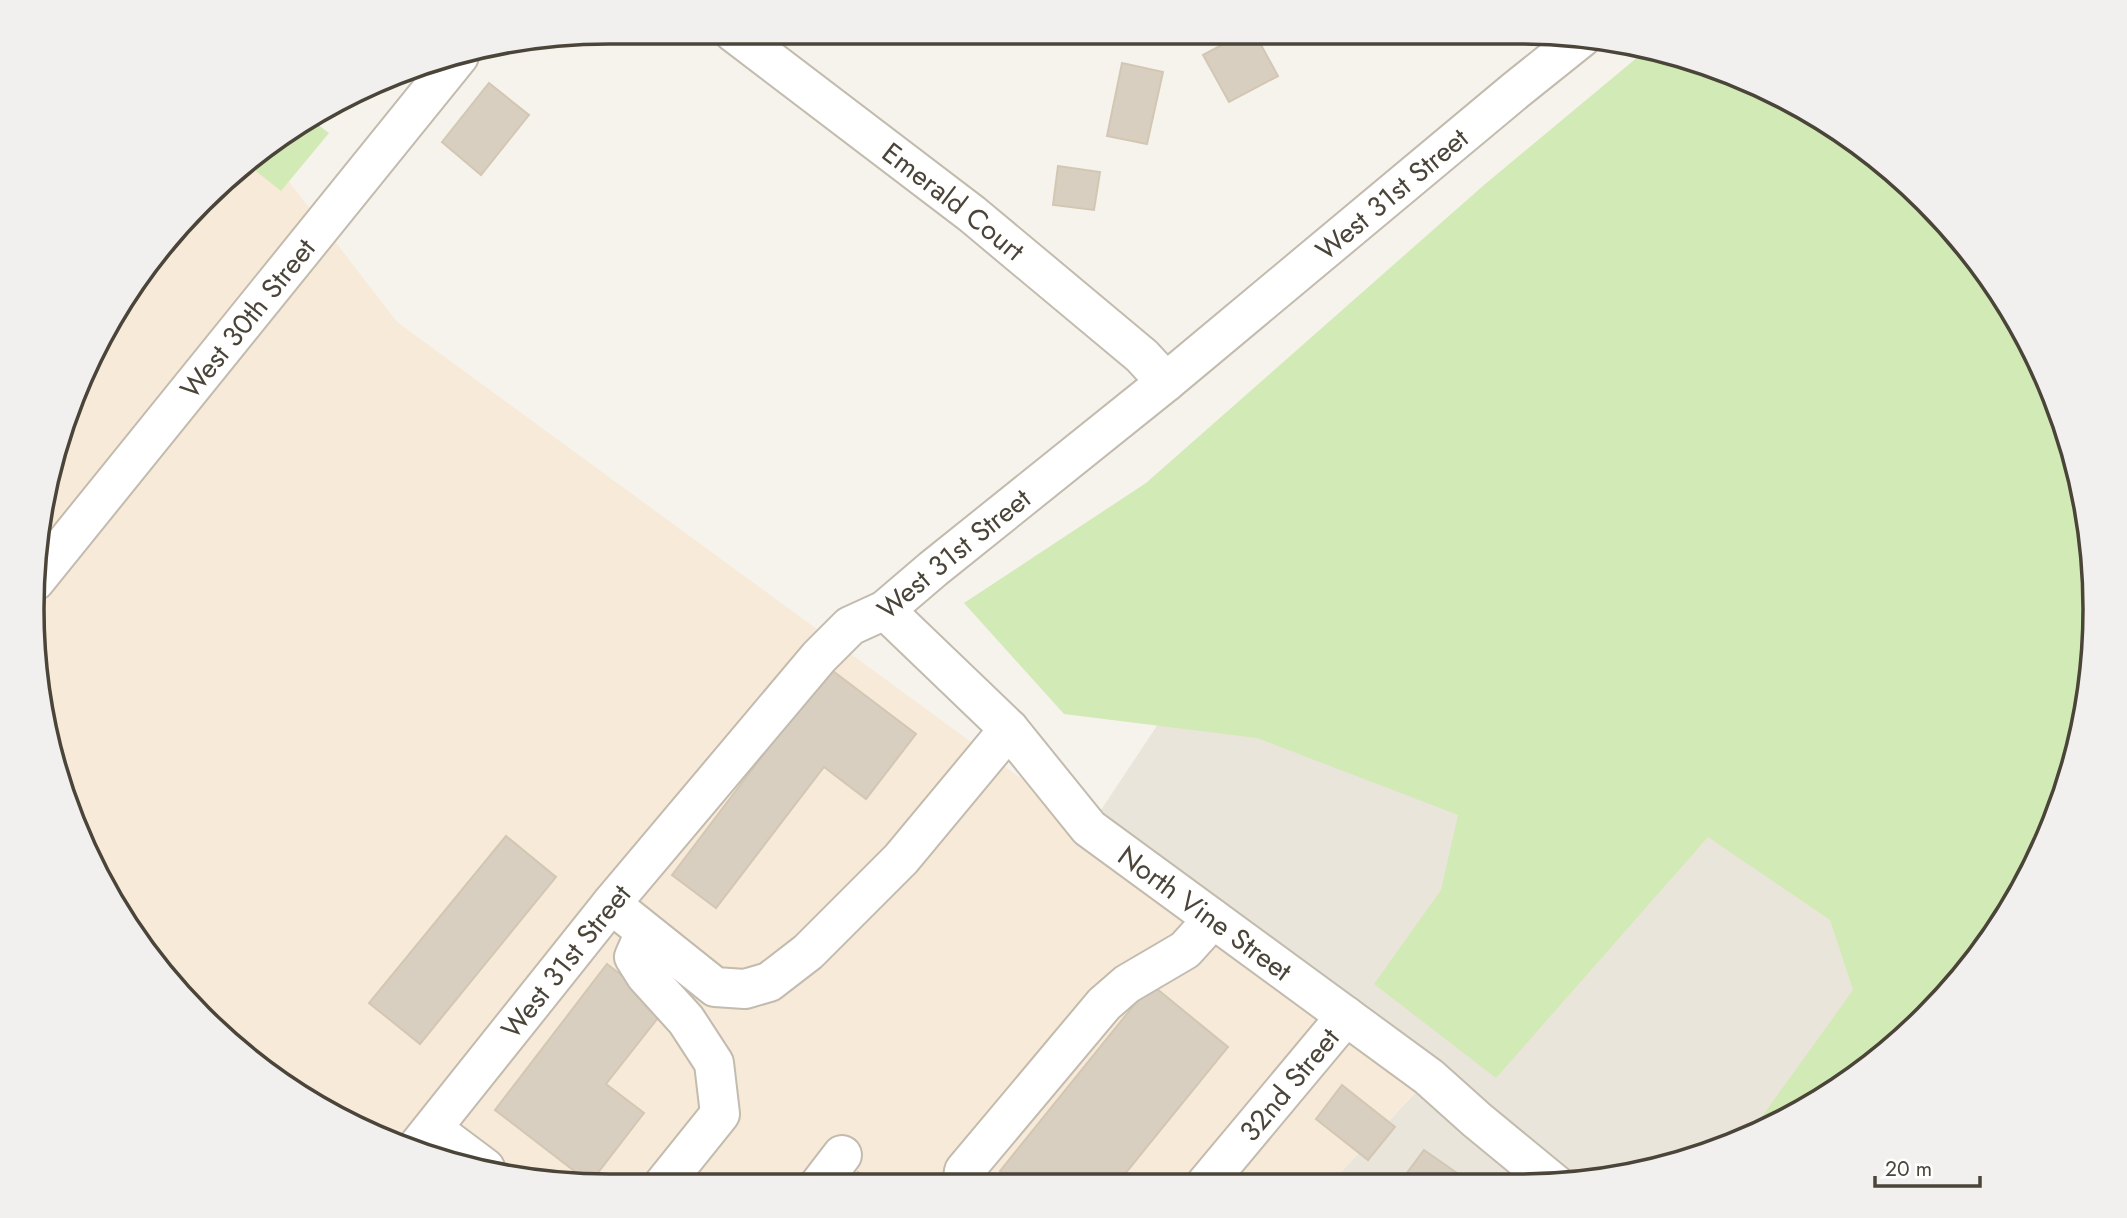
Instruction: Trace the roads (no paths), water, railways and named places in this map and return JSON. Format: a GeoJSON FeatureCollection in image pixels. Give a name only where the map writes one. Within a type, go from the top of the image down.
{"type":"FeatureCollection","features":[{"type":"Feature","properties":{"kind":"street","name":"Emerald Court"},"geometry":{"type":"LineString","coordinates":[[749,44],[972,214],[1142,356],[1166,382]]}},
{"type":"Feature","properties":{"kind":"street","name":"West 31st Street"},"geometry":{"type":"LineString","coordinates":[[423,1140],[611,904],[819,657],[849,626],[885,610],[1166,382],[1570,47]]}},
{"type":"Feature","properties":{"kind":"street","name":"West 30th Street"},"geometry":{"type":"LineString","coordinates":[[45,568],[450,67]]}},
{"type":"Feature","properties":{"kind":"street","name":"North Vine Street"},"geometry":{"type":"LineString","coordinates":[[885,610],[1009,729],[1089,828],[1429,1077],[1476,1120],[1542,1173]]}},
{"type":"Feature","properties":{"kind":"street"},"geometry":{"type":"LineString","coordinates":[[611,904],[715,987],[745,989],[769,982],[808,952],[901,859],[1009,729]]}},
{"type":"Feature","properties":{"kind":"street"},"geometry":{"type":"LineString","coordinates":[[964,1174],[1104,1004],[1127,984],[1185,950],[1213,919]]}},
{"type":"Feature","properties":{"kind":"street"},"geometry":{"type":"LineString","coordinates":[[645,932],[634,957],[646,976],[686,1020],[714,1063],[720,1114],[672,1174]]}},
{"type":"Feature","properties":{"kind":"street","name":"32nd Street"},"geometry":{"type":"LineString","coordinates":[[1214,1174],[1346,1016]]}},
{"type":"Feature","properties":{"kind":"street"},"geometry":{"type":"LineString","coordinates":[[423,1140],[442,1149]]}},
{"type":"Feature","properties":{"kind":"street"},"geometry":{"type":"LineString","coordinates":[[827,1174],[842,1155]]}}]}
